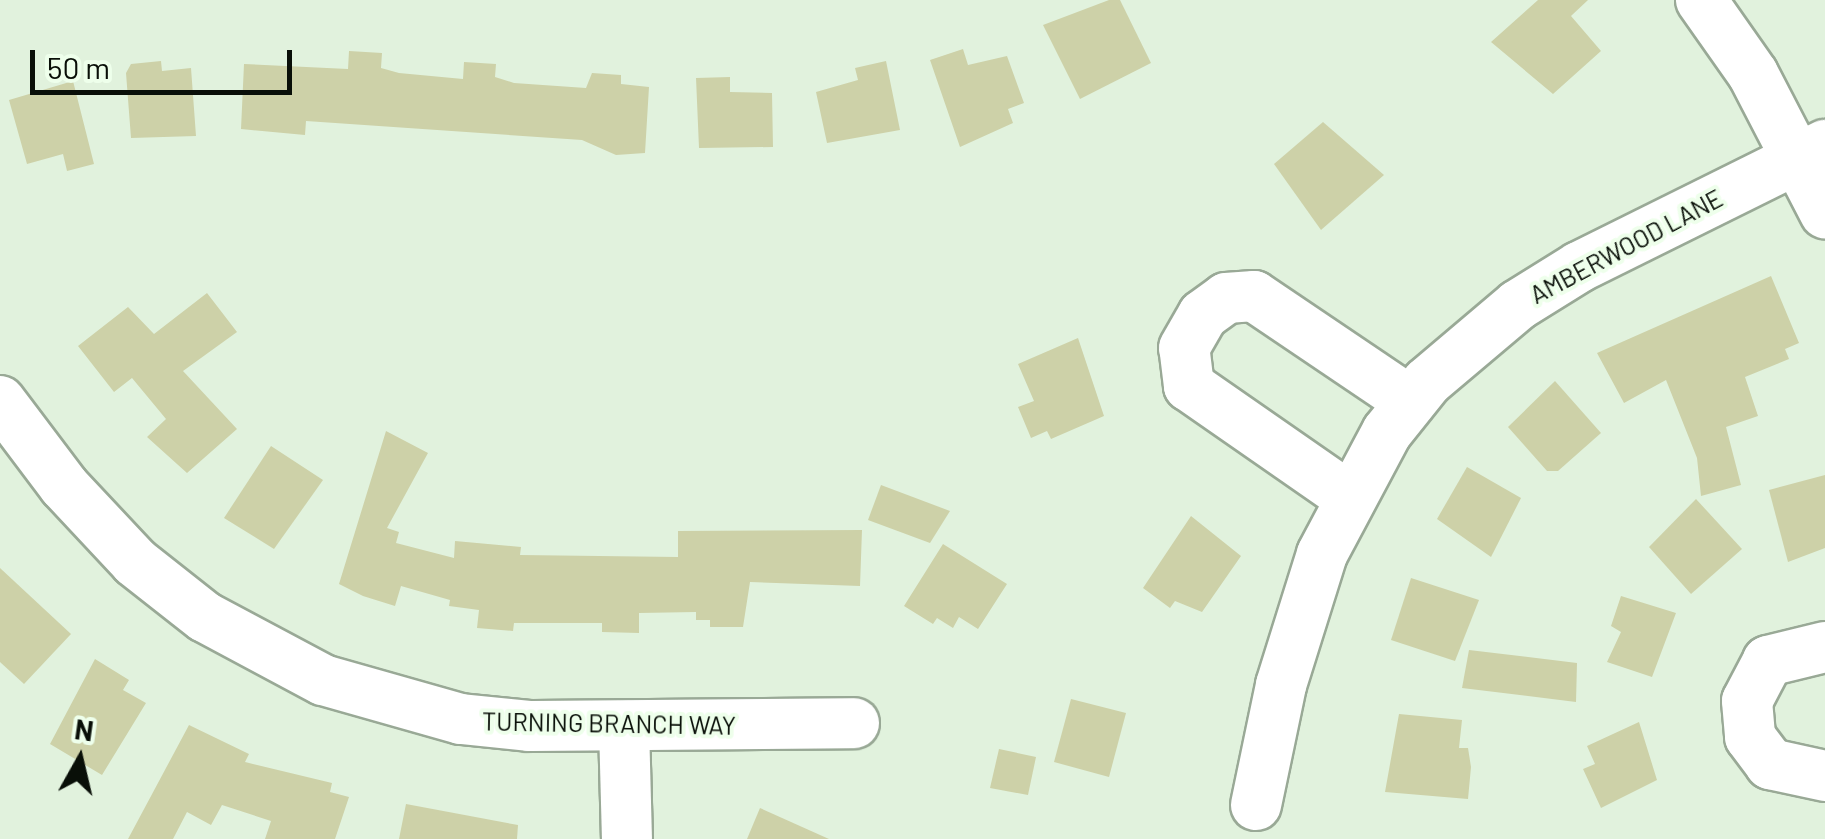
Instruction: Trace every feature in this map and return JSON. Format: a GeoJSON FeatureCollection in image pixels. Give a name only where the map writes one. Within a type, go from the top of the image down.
{"type":"FeatureCollection","features":[{"type":"Feature","properties":{"kind":"street"},"geometry":{"type":"LineString","coordinates":[[1701,0],[1811,151],[1825,213]]}},
{"type":"Feature","properties":{"kind":"street","name":"AMBERWOOD LANE"},"geometry":{"type":"LineString","coordinates":[[1256,805],[1281,685],[1322,554],[1349,497],[1411,402],[1518,304],[1811,151]]}},
{"type":"Feature","properties":{"kind":"street"},"geometry":{"type":"LineString","coordinates":[[1349,497],[1189,386],[1184,348],[1203,314],[1226,298],[1254,296],[1411,402]]}},
{"type":"Feature","properties":{"kind":"street","name":"TURNING BRANCH WAY"},"geometry":{"type":"LineString","coordinates":[[0,401],[64,486],[135,562],[205,617],[263,652],[386,702],[462,719],[624,726],[854,722]]}},
{"type":"Feature","properties":{"kind":"street"},"geometry":{"type":"LineString","coordinates":[[1825,647],[1768,660],[1747,701],[1750,737],[1770,764],[1825,776]]}},
{"type":"Feature","properties":{"kind":"street"},"geometry":{"type":"LineString","coordinates":[[624,726],[627,839]]}},
{"type":"Feature","properties":{"kind":"building"},"geometry":{"type":"Polygon","coordinates":[[[1109,0],[1120,0],[1151,63],[1080,99],[1043,25],[1109,0]]]}},
{"type":"Feature","properties":{"kind":"building"},"geometry":{"type":"Polygon","coordinates":[[[1538,0],[1588,0],[1571,16],[1601,51],[1553,94],[1491,42],[1538,0]]]}},
{"type":"Feature","properties":{"kind":"building"},"geometry":{"type":"Polygon","coordinates":[[[963,49],[968,65],[1007,56],[1024,103],[1008,109],[1013,123],[960,147],[930,60],[963,49]]]}},
{"type":"Feature","properties":{"kind":"building"},"geometry":{"type":"Polygon","coordinates":[[[349,51],[382,53],[381,68],[399,73],[463,79],[464,62],[496,64],[495,77],[514,83],[586,88],[592,73],[621,75],[621,84],[649,87],[645,153],[616,155],[582,140],[306,121],[305,135],[241,129],[244,64],[348,69],[349,51]]]}},
{"type":"Feature","properties":{"kind":"building"},"geometry":{"type":"Polygon","coordinates":[[[161,61],[162,71],[191,68],[196,136],[131,138],[126,73],[131,64],[161,61]]]}},
{"type":"Feature","properties":{"kind":"building"},"geometry":{"type":"Polygon","coordinates":[[[886,61],[900,130],[827,143],[816,92],[858,80],[855,68],[886,61]]]}},
{"type":"Feature","properties":{"kind":"building"},"geometry":{"type":"Polygon","coordinates":[[[730,77],[730,92],[772,93],[773,147],[699,148],[696,78],[730,77]]]}},
{"type":"Feature","properties":{"kind":"building"},"geometry":{"type":"Polygon","coordinates":[[[73,81],[94,164],[67,171],[63,154],[27,164],[9,100],[73,81]]]}},
{"type":"Feature","properties":{"kind":"building"},"geometry":{"type":"Polygon","coordinates":[[[1323,122],[1384,175],[1321,230],[1274,164],[1323,122]]]}},
{"type":"Feature","properties":{"kind":"building"},"geometry":{"type":"Polygon","coordinates":[[[1771,276],[1799,343],[1785,349],[1789,359],[1745,377],[1758,416],[1726,427],[1741,485],[1701,496],[1697,458],[1666,380],[1624,403],[1597,353],[1771,276]]]}},
{"type":"Feature","properties":{"kind":"building"},"geometry":{"type":"Polygon","coordinates":[[[207,293],[237,332],[183,371],[237,429],[187,473],[147,437],[166,419],[132,378],[114,392],[78,346],[128,307],[154,334],[207,293]]]}},
{"type":"Feature","properties":{"kind":"building"},"geometry":{"type":"Polygon","coordinates":[[[1078,338],[1104,416],[1051,439],[1047,431],[1031,438],[1018,407],[1034,401],[1018,364],[1078,338]]]}},
{"type":"Feature","properties":{"kind":"building"},"geometry":{"type":"Polygon","coordinates":[[[1555,381],[1601,433],[1558,471],[1547,471],[1508,427],[1555,381]]]}},
{"type":"Feature","properties":{"kind":"building"},"geometry":{"type":"Polygon","coordinates":[[[386,431],[428,453],[387,528],[399,532],[396,543],[454,558],[455,541],[521,547],[520,555],[678,557],[678,531],[862,530],[860,586],[750,582],[743,627],[710,627],[710,620],[696,620],[696,612],[639,613],[639,633],[602,632],[602,623],[514,623],[513,631],[477,628],[479,610],[449,606],[450,600],[401,586],[395,606],[363,596],[339,584],[386,431]]]}},
{"type":"Feature","properties":{"kind":"building"},"geometry":{"type":"Polygon","coordinates":[[[271,446],[323,480],[274,549],[224,518],[271,446]]]}},
{"type":"Feature","properties":{"kind":"building"},"geometry":{"type":"Polygon","coordinates":[[[1467,467],[1521,498],[1491,557],[1437,519],[1467,467]]]}},
{"type":"Feature","properties":{"kind":"building"},"geometry":{"type":"Polygon","coordinates":[[[1825,475],[1825,548],[1788,562],[1769,490],[1825,475]]]}},
{"type":"Feature","properties":{"kind":"building"},"geometry":{"type":"Polygon","coordinates":[[[881,485],[950,511],[930,543],[868,520],[881,485]]]}},
{"type":"Feature","properties":{"kind":"building"},"geometry":{"type":"Polygon","coordinates":[[[1696,499],[1742,549],[1691,594],[1649,547],[1696,499]]]}},
{"type":"Feature","properties":{"kind":"building"},"geometry":{"type":"Polygon","coordinates":[[[1191,516],[1241,556],[1202,612],[1175,601],[1170,608],[1143,588],[1191,516]]]}},
{"type":"Feature","properties":{"kind":"building"},"geometry":{"type":"Polygon","coordinates":[[[943,544],[1007,584],[978,629],[959,617],[953,628],[937,618],[933,624],[904,606],[943,544]]]}},
{"type":"Feature","properties":{"kind":"building"},"geometry":{"type":"Polygon","coordinates":[[[0,568],[71,634],[24,684],[0,662],[0,568]]]}},
{"type":"Feature","properties":{"kind":"building"},"geometry":{"type":"Polygon","coordinates":[[[1411,578],[1479,600],[1455,661],[1391,640],[1411,578]]]}},
{"type":"Feature","properties":{"kind":"building"},"geometry":{"type":"Polygon","coordinates":[[[1621,596],[1676,613],[1652,677],[1607,662],[1621,632],[1611,626],[1621,596]]]}},
{"type":"Feature","properties":{"kind":"building"},"geometry":{"type":"Polygon","coordinates":[[[1469,650],[1577,663],[1576,702],[1462,688],[1469,650]]]}},
{"type":"Feature","properties":{"kind":"building"},"geometry":{"type":"Polygon","coordinates":[[[95,659],[129,680],[123,690],[146,703],[102,775],[50,744],[95,659]]]}},
{"type":"Feature","properties":{"kind":"building"},"geometry":{"type":"Polygon","coordinates":[[[1071,699],[1126,713],[1109,777],[1054,762],[1071,699]]]}},
{"type":"Feature","properties":{"kind":"building"},"geometry":{"type":"Polygon","coordinates":[[[1399,714],[1462,720],[1459,748],[1468,748],[1471,767],[1468,799],[1385,792],[1399,714]]]}},
{"type":"Feature","properties":{"kind":"building"},"geometry":{"type":"Polygon","coordinates":[[[1639,722],[1657,780],[1601,808],[1583,769],[1595,764],[1587,746],[1639,722]]]}},
{"type":"Feature","properties":{"kind":"building"},"geometry":{"type":"Polygon","coordinates":[[[189,725],[249,754],[245,762],[332,783],[330,792],[349,797],[335,839],[265,839],[271,821],[222,805],[211,825],[187,812],[173,839],[128,839],[189,725]]]}},
{"type":"Feature","properties":{"kind":"building"},"geometry":{"type":"Polygon","coordinates":[[[999,749],[1036,757],[1028,795],[990,788],[999,749]]]}},
{"type":"Feature","properties":{"kind":"building"},"geometry":{"type":"Polygon","coordinates":[[[406,804],[518,825],[517,839],[399,839],[406,804]]]}},
{"type":"Feature","properties":{"kind":"building"},"geometry":{"type":"Polygon","coordinates":[[[760,808],[829,839],[747,839],[760,808]]]}}]}
